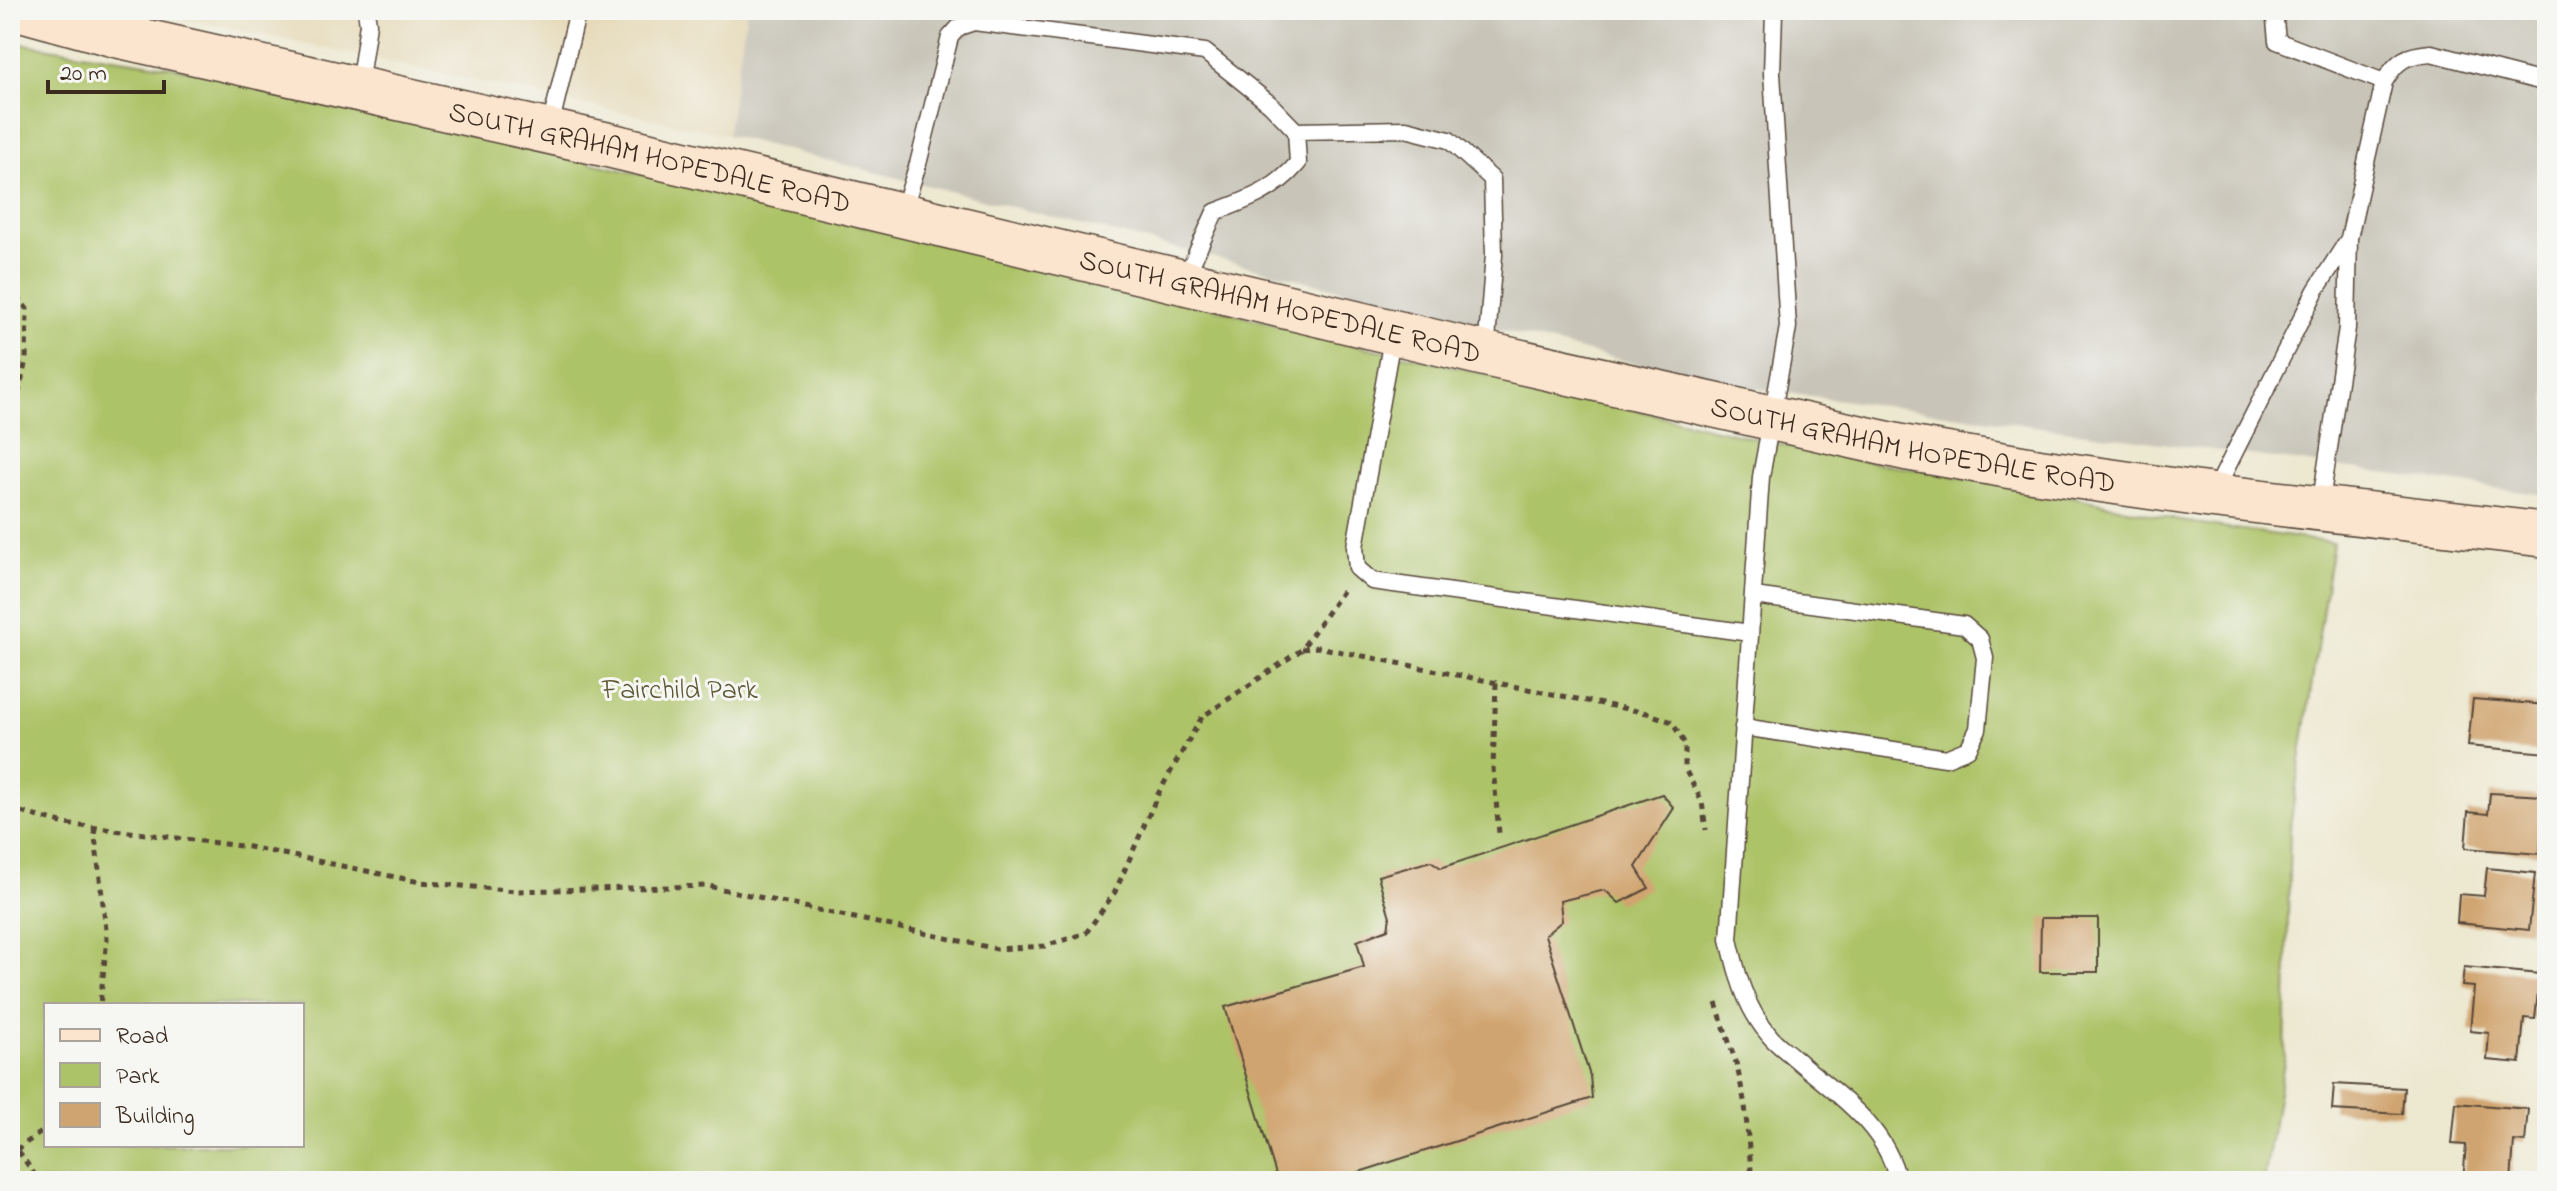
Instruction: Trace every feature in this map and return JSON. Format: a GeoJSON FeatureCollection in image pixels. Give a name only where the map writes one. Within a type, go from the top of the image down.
{"type":"FeatureCollection","features":[{"type":"Feature","properties":{"kind":"street","name":"SOUTH GRAHAM HOPEDALE ROAD"},"geometry":{"type":"LineString","coordinates":[[25,10],[119,29],[1485,354],[1906,448],[2213,496],[2547,535]]}},
{"type":"Feature","properties":{"kind":"lane"},"geometry":{"type":"LineString","coordinates":[[359,88],[368,24],[366,10]]}},
{"type":"Feature","properties":{"kind":"lane"},"geometry":{"type":"LineString","coordinates":[[548,133],[578,10]]}},
{"type":"Feature","properties":{"kind":"lane"},"geometry":{"type":"LineString","coordinates":[[2274,10],[2277,41],[2384,82]]}},
{"type":"Feature","properties":{"kind":"lane"},"geometry":{"type":"LineString","coordinates":[[1774,12],[1772,73],[1788,327],[1761,477],[1729,939],[1739,984],[1752,1011],[1770,1037],[1871,1124],[1886,1146],[1898,1181]]}},
{"type":"Feature","properties":{"kind":"lane"},"geometry":{"type":"LineString","coordinates":[[902,216],[950,37],[959,27],[974,22],[1205,52],[1270,104],[1296,131],[1298,163],[1285,178],[1257,197],[1215,212],[1184,281]]}},
{"type":"Feature","properties":{"kind":"lane"},"geometry":{"type":"LineString","coordinates":[[2319,509],[2347,328],[2349,238],[2384,82],[2394,66],[2412,55],[2431,53],[2547,83]]}},
{"type":"Feature","properties":{"kind":"lane"},"geometry":{"type":"LineString","coordinates":[[1296,131],[1406,129],[1449,140],[1492,179],[1494,255],[1485,354]]}},
{"type":"Feature","properties":{"kind":"lane"},"geometry":{"type":"LineString","coordinates":[[2213,496],[2316,290],[2349,238]]}},
{"type":"Feature","properties":{"kind":"lane"},"geometry":{"type":"LineString","coordinates":[[1394,331],[1355,547],[1357,568],[1372,581],[1750,633]]}},
{"type":"Feature","properties":{"kind":"lane"},"geometry":{"type":"LineString","coordinates":[[1743,727],[1946,758],[1968,749],[1978,729],[1985,658],[1980,639],[1964,625],[1754,596]]}},
{"type":"Feature","properties":{"kind":"path"},"geometry":{"type":"LineString","coordinates":[[10,286],[27,309],[26,360],[10,432]]}},
{"type":"Feature","properties":{"kind":"path"},"geometry":{"type":"LineString","coordinates":[[10,809],[65,824],[249,847],[420,882],[516,891],[708,886],[997,949],[1045,946],[1086,933],[1115,892],[1158,794],[1202,717],[1301,650],[1357,568]]}},
{"type":"Feature","properties":{"kind":"path"},"geometry":{"type":"LineString","coordinates":[[1301,650],[1318,647],[1647,713],[1672,722],[1685,744],[1685,769],[1702,802]]}},
{"type":"Feature","properties":{"kind":"path"},"geometry":{"type":"LineString","coordinates":[[1496,683],[1493,768],[1499,833]]}},
{"type":"Feature","properties":{"kind":"path"},"geometry":{"type":"LineString","coordinates":[[94,828],[107,938],[100,1003]]}},
{"type":"Feature","properties":{"kind":"path"},"geometry":{"type":"LineString","coordinates":[[10,1160],[17,1149],[44,1130]]}},
{"type":"Feature","properties":{"kind":"path"},"geometry":{"type":"LineString","coordinates":[[10,1143],[39,1181]]}},
{"type":"Feature","properties":{"kind":"shaded area"},"geometry":{"type":"Polygon","coordinates":[[[146,10],[747,10],[727,135],[146,10]]]}},
{"type":"Feature","properties":{"kind":"shaded area"},"geometry":{"type":"Polygon","coordinates":[[[747,10],[2547,10],[2547,495],[1708,382],[727,135],[747,10]]]}},
{"type":"Feature","properties":{"kind":"green space","name":"Fairchild Park"},"geometry":{"type":"Polygon","coordinates":[[[10,42],[185,69],[1180,299],[1339,342],[1812,452],[2065,495],[2180,521],[2333,543],[2290,827],[2285,1056],[2264,1181],[10,1181],[10,42]]]}},
{"type":"Feature","properties":{"kind":"building"},"geometry":{"type":"Polygon","coordinates":[[[2473,699],[2547,705],[2547,753],[2468,746],[2473,699]]]}},
{"type":"Feature","properties":{"kind":"building"},"geometry":{"type":"Polygon","coordinates":[[[2490,793],[2544,796],[2540,854],[2465,848],[2468,812],[2488,814],[2490,793]]]}},
{"type":"Feature","properties":{"kind":"building"},"geometry":{"type":"Polygon","coordinates":[[[1662,794],[1674,808],[1636,867],[1649,888],[1619,903],[1605,890],[1560,901],[1562,921],[1545,935],[1590,1076],[1592,1098],[1331,1181],[1278,1181],[1225,1007],[1364,967],[1357,941],[1388,929],[1390,917],[1378,876],[1431,861],[1441,868],[1662,794]]]}},
{"type":"Feature","properties":{"kind":"building"},"geometry":{"type":"Polygon","coordinates":[[[2487,868],[2535,873],[2529,930],[2457,923],[2459,894],[2484,896],[2487,868]]]}},
{"type":"Feature","properties":{"kind":"building"},"geometry":{"type":"Polygon","coordinates":[[[2041,918],[2098,918],[2098,972],[2040,972],[2041,918]]]}},
{"type":"Feature","properties":{"kind":"building"},"geometry":{"type":"Polygon","coordinates":[[[2464,967],[2540,974],[2535,1019],[2524,1018],[2520,1063],[2487,1060],[2489,1033],[2470,1031],[2474,987],[2462,986],[2464,967]]]}},
{"type":"Feature","properties":{"kind":"building"},"geometry":{"type":"Polygon","coordinates":[[[2334,1084],[2404,1088],[2402,1114],[2332,1110],[2334,1084]]]}},
{"type":"Feature","properties":{"kind":"building"},"geometry":{"type":"Polygon","coordinates":[[[2456,1103],[2528,1109],[2525,1142],[2514,1141],[2511,1181],[2463,1181],[2466,1145],[2452,1144],[2456,1103]]]}}]}
